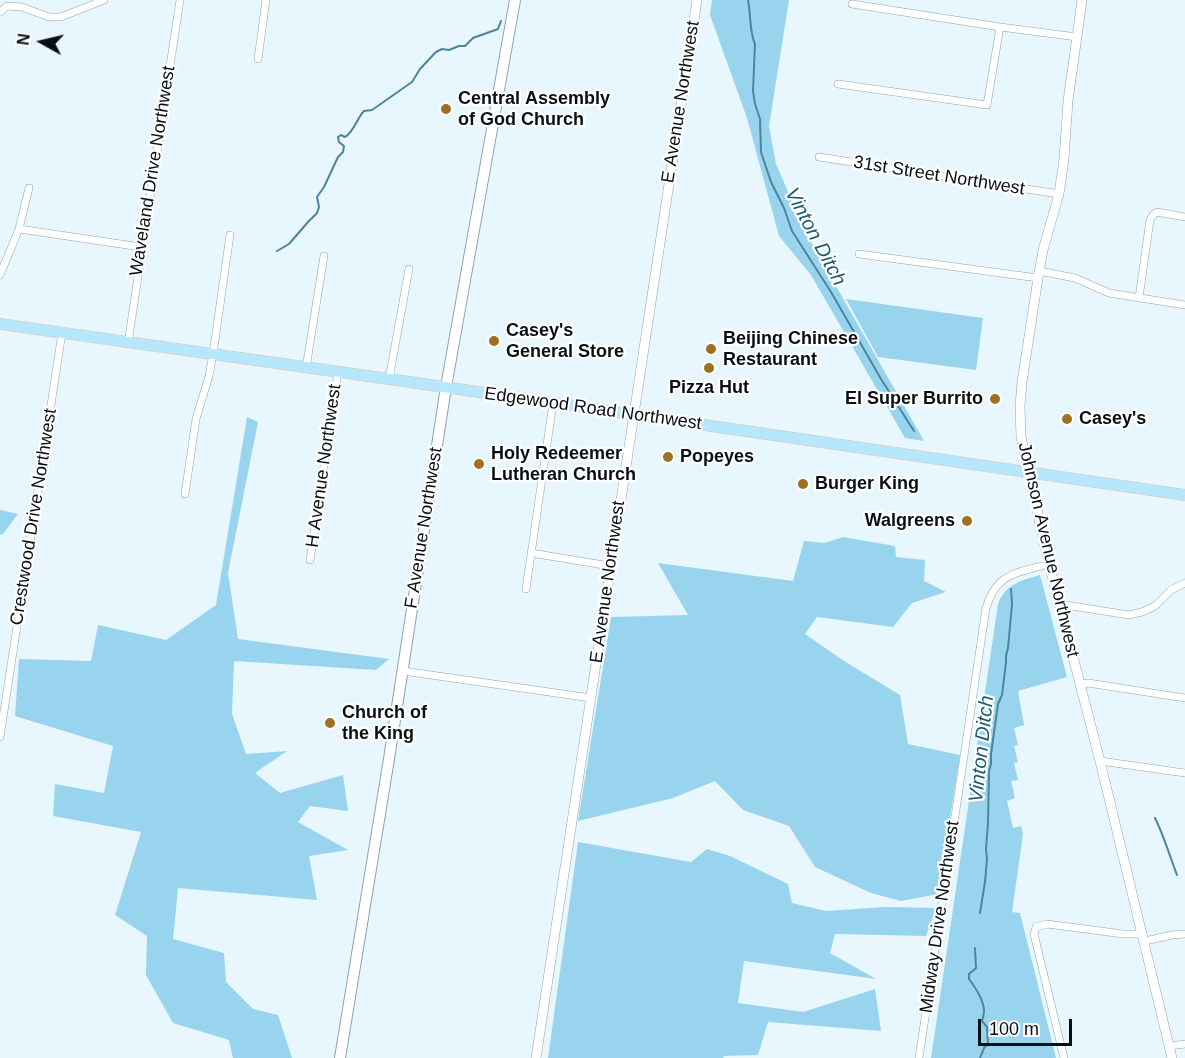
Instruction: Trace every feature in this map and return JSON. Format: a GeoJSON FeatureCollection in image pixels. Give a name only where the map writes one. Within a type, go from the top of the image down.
{"type":"FeatureCollection","features":[{"type":"Feature","properties":{"kind":"main road","name":"F Avenue Northwest"},"geometry":{"type":"LineString","coordinates":[[340,1058],[355,976],[446,387],[515,0]]}},
{"type":"Feature","properties":{"kind":"main road","name":"Edgewood Road Northwest"},"geometry":{"type":"LineString","coordinates":[[0,324],[1185,495]]}},
{"type":"Feature","properties":{"kind":"street"},"geometry":{"type":"LineString","coordinates":[[0,12],[4,6],[22,7],[49,17],[60,17],[104,0]]}},
{"type":"Feature","properties":{"kind":"street","name":"Waveland Drive Northwest"},"geometry":{"type":"LineString","coordinates":[[128,343],[180,0]]}},
{"type":"Feature","properties":{"kind":"street"},"geometry":{"type":"LineString","coordinates":[[258,59],[266,0]]}},
{"type":"Feature","properties":{"kind":"street","name":"E Avenue Northwest"},"geometry":{"type":"LineString","coordinates":[[536,1058],[697,0]]}},
{"type":"Feature","properties":{"kind":"street","name":"Johnson Avenue Northwest"},"geometry":{"type":"LineString","coordinates":[[1082,0],[1068,101],[1059,194],[1038,275],[1020,406],[1021,437],[1049,564],[1144,937],[1172,1058]]}},
{"type":"Feature","properties":{"kind":"street"},"geometry":{"type":"LineString","coordinates":[[852,4],[1077,37]]}},
{"type":"Feature","properties":{"kind":"street"},"geometry":{"type":"LineString","coordinates":[[838,84],[987,105],[1000,27]]}},
{"type":"Feature","properties":{"kind":"street","name":"31st Street Northwest"},"geometry":{"type":"LineString","coordinates":[[819,157],[1059,194]]}},
{"type":"Feature","properties":{"kind":"street"},"geometry":{"type":"LineString","coordinates":[[0,275],[19,229],[29,188]]}},
{"type":"Feature","properties":{"kind":"street"},"geometry":{"type":"LineString","coordinates":[[1139,298],[1150,220],[1157,212],[1185,217]]}},
{"type":"Feature","properties":{"kind":"street"},"geometry":{"type":"LineString","coordinates":[[19,229],[141,247]]}},
{"type":"Feature","properties":{"kind":"street"},"geometry":{"type":"LineString","coordinates":[[185,494],[196,419],[213,354],[230,235]]}},
{"type":"Feature","properties":{"kind":"street"},"geometry":{"type":"LineString","coordinates":[[859,254],[1075,278],[1110,293],[1185,304]]}},
{"type":"Feature","properties":{"kind":"street","name":"H Avenue Northwest"},"geometry":{"type":"LineString","coordinates":[[306,368],[324,256]]}},
{"type":"Feature","properties":{"kind":"street"},"geometry":{"type":"LineString","coordinates":[[389,379],[410,269]]}},
{"type":"Feature","properties":{"kind":"street","name":"Crestwood Drive Northwest"},"geometry":{"type":"LineString","coordinates":[[0,737],[62,333]]}},
{"type":"Feature","properties":{"kind":"street","name":"H Avenue Northwest"},"geometry":{"type":"LineString","coordinates":[[310,560],[338,372]]}},
{"type":"Feature","properties":{"kind":"street"},"geometry":{"type":"LineString","coordinates":[[526,589],[553,403]]}},
{"type":"Feature","properties":{"kind":"street"},"geometry":{"type":"LineString","coordinates":[[531,553],[610,566]]}},
{"type":"Feature","properties":{"kind":"street","name":"Midway Drive Northwest"},"geometry":{"type":"LineString","coordinates":[[919,1058],[986,608],[996,587],[1011,574],[1049,564]]}},
{"type":"Feature","properties":{"kind":"street"},"geometry":{"type":"LineString","coordinates":[[1059,604],[1135,614],[1155,606],[1171,590],[1185,583]]}},
{"type":"Feature","properties":{"kind":"street"},"geometry":{"type":"LineString","coordinates":[[403,671],[591,698]]}},
{"type":"Feature","properties":{"kind":"street"},"geometry":{"type":"LineString","coordinates":[[1080,684],[1088,683],[1185,698]]}},
{"type":"Feature","properties":{"kind":"street"},"geometry":{"type":"LineString","coordinates":[[1100,761],[1185,773]]}},
{"type":"Feature","properties":{"kind":"street"},"geometry":{"type":"LineString","coordinates":[[1064,1058],[1034,934],[1036,927],[1047,924],[1144,937],[1185,934]]}},
{"type":"Feature","properties":{"kind":"street"},"geometry":{"type":"LineString","coordinates":[[1170,1046],[1185,1044]]}},
{"type":"Feature","properties":{"kind":"shaded area"},"geometry":{"type":"Polygon","coordinates":[[[712,0],[789,0],[769,126],[776,164],[807,235],[924,441],[905,438],[811,275],[779,236],[747,118],[710,15],[712,0]]]}},
{"type":"Feature","properties":{"kind":"shaded area"},"geometry":{"type":"Polygon","coordinates":[[[846,299],[983,318],[976,370],[878,357],[846,299]]]}},
{"type":"Feature","properties":{"kind":"shaded area"},"geometry":{"type":"Polygon","coordinates":[[[247,417],[258,422],[228,573],[238,639],[389,659],[376,670],[234,661],[232,714],[246,754],[287,751],[255,773],[280,793],[343,775],[348,811],[310,806],[298,822],[348,850],[309,856],[317,900],[178,888],[173,939],[224,953],[226,982],[253,1009],[278,1015],[292,1058],[233,1058],[229,1040],[173,1023],[146,975],[147,936],[115,915],[141,832],[53,816],[55,784],[104,793],[113,746],[15,716],[19,659],[91,661],[98,625],[166,640],[216,605],[247,417]]]}},
{"type":"Feature","properties":{"kind":"shaded area"},"geometry":{"type":"Polygon","coordinates":[[[0,510],[18,514],[0,535],[0,510]]]}},
{"type":"Feature","properties":{"kind":"shaded area"},"geometry":{"type":"Polygon","coordinates":[[[843,537],[895,546],[896,557],[925,560],[924,581],[946,592],[912,603],[893,627],[817,617],[805,634],[900,695],[908,744],[960,755],[938,894],[901,901],[871,893],[815,867],[789,826],[743,810],[715,781],[673,798],[578,821],[611,617],[688,615],[658,563],[793,581],[804,541],[825,543],[843,537]]]}},
{"type":"Feature","properties":{"kind":"shaded area"},"geometry":{"type":"Polygon","coordinates":[[[1040,575],[1067,677],[1018,691],[1024,725],[1014,728],[1018,745],[1014,746],[1018,762],[1014,763],[1018,780],[1011,781],[1015,798],[1007,801],[1013,828],[1021,826],[1023,834],[1012,912],[1020,913],[1056,1058],[931,1058],[998,604],[1009,588],[1020,581],[1040,575]]]}},
{"type":"Feature","properties":{"kind":"shaded area"},"geometry":{"type":"Polygon","coordinates":[[[578,842],[691,862],[707,849],[730,856],[788,884],[792,903],[826,911],[885,907],[936,908],[926,936],[835,934],[830,953],[876,979],[744,961],[738,1003],[803,1012],[875,989],[881,1031],[768,1022],[758,1055],[724,1056],[723,1058],[548,1058],[578,842]]]}},
{"type":"Feature","properties":{"kind":"waterway","name":"Vinton Ditch"},"geometry":{"type":"LineString","coordinates":[[748,0],[755,44],[753,91],[760,119],[761,152],[771,182],[792,231],[914,431]]}},
{"type":"Feature","properties":{"kind":"waterway"},"geometry":{"type":"LineString","coordinates":[[277,251],[289,244],[317,213],[319,207],[317,197],[338,157],[343,152],[344,146],[339,142],[338,137],[348,135],[364,111],[372,110],[412,82],[420,69],[436,52],[465,46],[473,38],[498,29],[501,21]]}},
{"type":"Feature","properties":{"kind":"waterway","name":"Vinton Ditch"},"geometry":{"type":"LineString","coordinates":[[980,913],[987,859],[989,771],[1008,648],[1011,589]]}},
{"type":"Feature","properties":{"kind":"waterway"},"geometry":{"type":"LineString","coordinates":[[1155,818],[1177,875]]}},
{"type":"Feature","properties":{"kind":"waterway","name":"Vinton Ditch"},"geometry":{"type":"LineString","coordinates":[[975,948],[976,968],[969,974],[969,979],[982,1002],[984,1011],[982,1021],[987,1027],[988,1044],[980,1058]]}},
{"type":"Feature","properties":{"kind":"place","name":"Central Assembly of God Church"},"geometry":{"type":"Point","coordinates":[446,109]}},
{"type":"Feature","properties":{"kind":"place","name":"Casey's General Store"},"geometry":{"type":"Point","coordinates":[494,341]}},
{"type":"Feature","properties":{"kind":"place","name":"Beijing Chinese Restaurant"},"geometry":{"type":"Point","coordinates":[711,349]}},
{"type":"Feature","properties":{"kind":"place","name":"Pizza Hut"},"geometry":{"type":"Point","coordinates":[709,368]}},
{"type":"Feature","properties":{"kind":"place","name":"El Super Burrito"},"geometry":{"type":"Point","coordinates":[995,399]}},
{"type":"Feature","properties":{"kind":"place","name":"Casey's"},"geometry":{"type":"Point","coordinates":[1067,419]}},
{"type":"Feature","properties":{"kind":"place","name":"Popeyes"},"geometry":{"type":"Point","coordinates":[668,457]}},
{"type":"Feature","properties":{"kind":"place","name":"Holy Redeemer Lutheran Church"},"geometry":{"type":"Point","coordinates":[479,464]}},
{"type":"Feature","properties":{"kind":"place","name":"Burger King"},"geometry":{"type":"Point","coordinates":[803,484]}},
{"type":"Feature","properties":{"kind":"place","name":"Walgreens"},"geometry":{"type":"Point","coordinates":[967,521]}},
{"type":"Feature","properties":{"kind":"place","name":"Church of the King"},"geometry":{"type":"Point","coordinates":[330,723]}}]}
